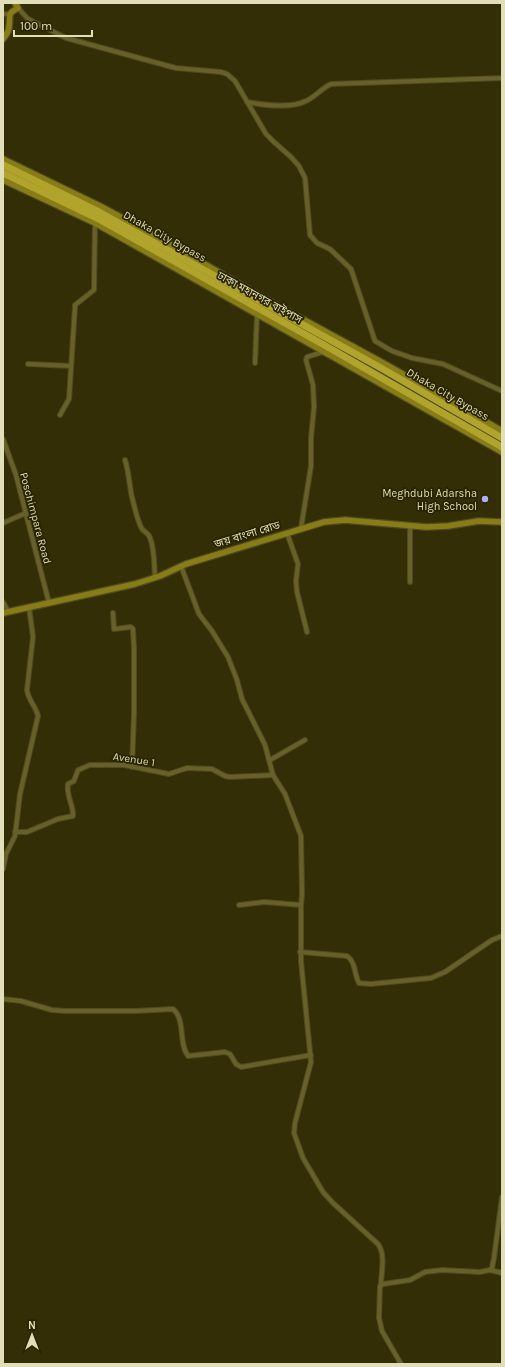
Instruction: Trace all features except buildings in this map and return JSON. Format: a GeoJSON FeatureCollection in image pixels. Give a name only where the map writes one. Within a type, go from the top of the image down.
{"type":"FeatureCollection","features":[{"type":"Feature","properties":{"kind":"highway","name":"Dhaka City Bypass"},"geometry":{"type":"LineString","coordinates":[[3,165],[112,219],[381,368],[502,438]]}},
{"type":"Feature","properties":{"kind":"highway","name":"ঢাকা মহানগর বাইপাস"},"geometry":{"type":"LineString","coordinates":[[3,173],[103,222],[379,376],[502,447]]}},
{"type":"Feature","properties":{"kind":"main road"},"geometry":{"type":"LineString","coordinates":[[3,39],[9,28],[11,11],[16,5]]}},
{"type":"Feature","properties":{"kind":"main road"},"geometry":{"type":"LineString","coordinates":[[3,159],[102,207],[162,239],[262,297],[385,364],[502,431]]}},
{"type":"Feature","properties":{"kind":"main road"},"geometry":{"type":"LineString","coordinates":[[3,180],[95,223],[502,452]]}},
{"type":"Feature","properties":{"kind":"main road","name":"জয় বাংলা রোড"},"geometry":{"type":"LineString","coordinates":[[6,612],[135,584],[155,578],[181,566],[317,523],[339,520],[410,526],[439,526],[479,521],[502,522]]}},
{"type":"Feature","properties":{"kind":"street"},"geometry":{"type":"LineString","coordinates":[[16,5],[28,19],[66,38],[176,68],[221,72],[227,74],[235,81],[266,134],[299,166],[305,178],[310,235],[317,242],[330,249],[351,269],[375,341],[392,351],[412,358],[443,364],[502,391]]}},
{"type":"Feature","properties":{"kind":"street"},"geometry":{"type":"LineString","coordinates":[[3,14],[10,14]]}},
{"type":"Feature","properties":{"kind":"street"},"geometry":{"type":"LineString","coordinates":[[247,102],[270,106],[298,104],[305,102],[331,84],[502,78]]}},
{"type":"Feature","properties":{"kind":"street"},"geometry":{"type":"LineString","coordinates":[[60,415],[69,399],[75,305],[94,290],[95,223]]}},
{"type":"Feature","properties":{"kind":"street"},"geometry":{"type":"LineString","coordinates":[[256,363],[257,315]]}},
{"type":"Feature","properties":{"kind":"street"},"geometry":{"type":"LineString","coordinates":[[302,528],[311,466],[311,438],[314,407],[313,386],[306,360],[307,357],[323,352]]}},
{"type":"Feature","properties":{"kind":"street"},"geometry":{"type":"LineString","coordinates":[[28,364],[71,366]]}},
{"type":"Feature","properties":{"kind":"street","name":"Poschimpara Road"},"geometry":{"type":"LineString","coordinates":[[3,438],[16,475],[49,603]]}},
{"type":"Feature","properties":{"kind":"street"},"geometry":{"type":"LineString","coordinates":[[125,460],[129,472],[132,498],[136,512],[143,530],[150,537],[154,558],[155,578]]}},
{"type":"Feature","properties":{"kind":"street"},"geometry":{"type":"LineString","coordinates":[[3,523],[26,513]]}},
{"type":"Feature","properties":{"kind":"street"},"geometry":{"type":"LineString","coordinates":[[410,526],[410,582]]}},
{"type":"Feature","properties":{"kind":"street"},"geometry":{"type":"LineString","coordinates":[[287,533],[299,566],[296,581],[297,592],[308,632]]}},
{"type":"Feature","properties":{"kind":"street"},"geometry":{"type":"LineString","coordinates":[[181,566],[199,614],[212,631],[228,657],[237,680],[242,699],[261,738],[270,760],[273,775],[288,801],[301,836],[302,895],[300,952],[305,1015],[311,1062],[295,1123],[294,1133],[303,1158],[323,1192],[381,1248],[383,1254],[379,1318],[382,1331],[401,1364]]}},
{"type":"Feature","properties":{"kind":"street"},"geometry":{"type":"LineString","coordinates":[[3,602],[6,612]]}},
{"type":"Feature","properties":{"kind":"street"},"geometry":{"type":"LineString","coordinates":[[3,869],[4,859],[15,832],[20,794],[38,716],[29,698],[27,690],[33,637],[29,607]]}},
{"type":"Feature","properties":{"kind":"street"},"geometry":{"type":"LineString","coordinates":[[113,613],[114,629],[131,627],[133,629],[132,767]]}},
{"type":"Feature","properties":{"kind":"street"},"geometry":{"type":"LineString","coordinates":[[270,760],[305,740]]}},
{"type":"Feature","properties":{"kind":"street","name":"Avenue 1"},"geometry":{"type":"LineString","coordinates":[[15,832],[27,832],[58,819],[73,816],[67,786],[74,781],[77,772],[81,768],[90,765],[124,764],[169,774],[190,768],[212,770],[224,776],[230,777],[273,775]]}},
{"type":"Feature","properties":{"kind":"street"},"geometry":{"type":"LineString","coordinates":[[238,905],[264,902],[301,905]]}},
{"type":"Feature","properties":{"kind":"street"},"geometry":{"type":"LineString","coordinates":[[300,952],[347,956],[352,959],[354,963],[359,983],[371,984],[431,978],[444,972],[492,940],[502,936]]}},
{"type":"Feature","properties":{"kind":"street"},"geometry":{"type":"LineString","coordinates":[[3,999],[21,1001],[52,1010],[65,1011],[136,1011],[170,1008],[178,1014],[184,1046],[188,1056],[224,1052],[230,1054],[236,1064],[241,1067],[311,1055]]}},
{"type":"Feature","properties":{"kind":"street"},"geometry":{"type":"LineString","coordinates":[[490,1270],[492,1268],[494,1258],[502,1197]]}},
{"type":"Feature","properties":{"kind":"street"},"geometry":{"type":"LineString","coordinates":[[382,1285],[410,1280],[425,1272],[480,1272],[490,1270],[502,1273]]}},
{"type":"Feature","properties":{"kind":"place","name":"Meghdubi Adarsha High School"},"geometry":{"type":"Point","coordinates":[485,499]}}]}
